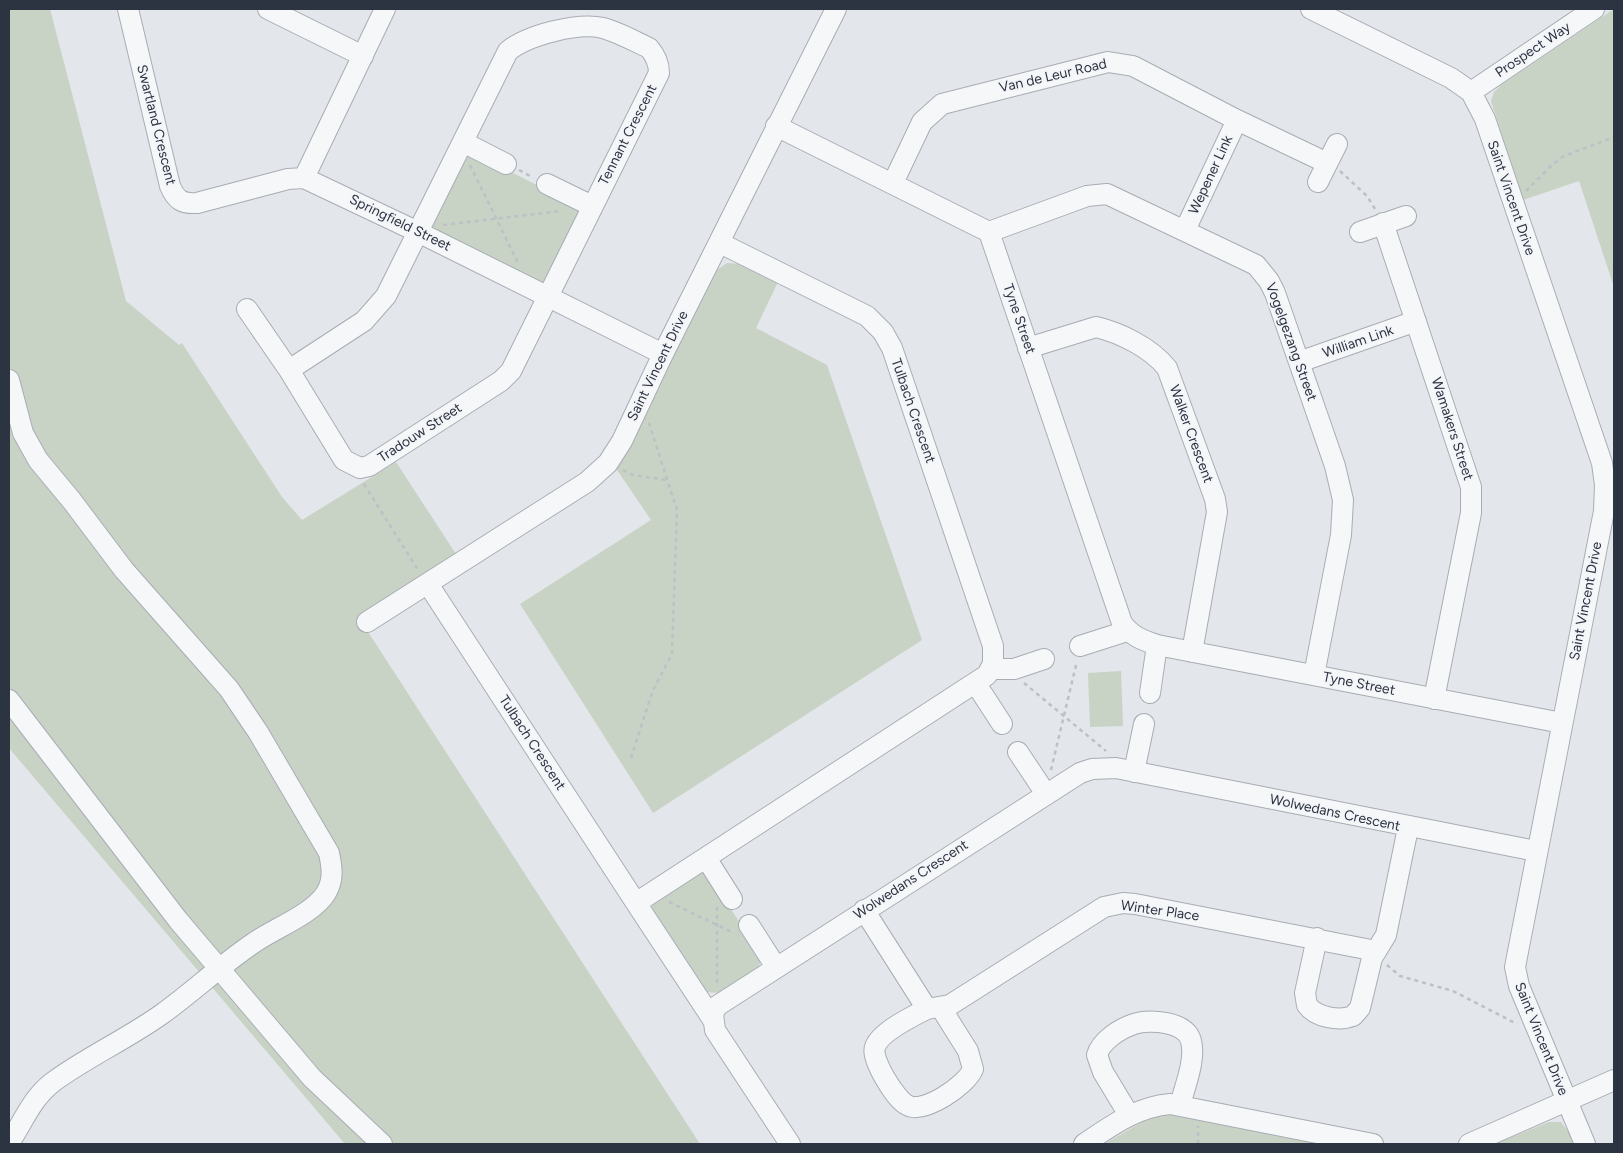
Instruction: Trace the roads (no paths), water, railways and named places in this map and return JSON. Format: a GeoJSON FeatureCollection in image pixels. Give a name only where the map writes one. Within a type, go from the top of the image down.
{"type":"FeatureCollection","features":[{"type":"Feature","properties":{"kind":"street","name":"Swartland Crescent"},"geometry":{"type":"LineString","coordinates":[[128,9],[170,186],[177,199],[189,204],[197,203],[288,179],[304,178]]}},
{"type":"Feature","properties":{"kind":"street"},"geometry":{"type":"LineString","coordinates":[[268,9],[363,56]]}},
{"type":"Feature","properties":{"kind":"street"},"geometry":{"type":"LineString","coordinates":[[304,178],[386,9]]}},
{"type":"Feature","properties":{"kind":"street","name":"Saint Vincent Drive"},"geometry":{"type":"LineString","coordinates":[[367,622],[587,482],[608,463],[622,440],[776,126],[836,9]]}},
{"type":"Feature","properties":{"kind":"street","name":"Saint Vincent Drive"},"geometry":{"type":"LineString","coordinates":[[1311,9],[1451,78],[1471,92],[1485,119],[1610,484],[1536,851],[1515,967],[1519,986],[1585,1144]]}},
{"type":"Feature","properties":{"kind":"street","name":"Prospect Way"},"geometry":{"type":"LineString","coordinates":[[1471,92],[1594,9]]}},
{"type":"Feature","properties":{"kind":"street","name":"Tennant Crescent"},"geometry":{"type":"LineString","coordinates":[[424,235],[503,58],[508,51],[524,40],[577,27],[591,26],[605,28],[649,48],[657,59],[659,73],[588,204],[548,297]]}},
{"type":"Feature","properties":{"kind":"street","name":"Van de Leur Road"},"geometry":{"type":"LineString","coordinates":[[893,183],[922,122],[942,104],[1108,62],[1133,66],[1237,120],[1327,163]]}},
{"type":"Feature","properties":{"kind":"street","name":"Wepener Link"},"geometry":{"type":"LineString","coordinates":[[1185,230],[1237,120]]}},
{"type":"Feature","properties":{"kind":"street"},"geometry":{"type":"LineString","coordinates":[[776,126],[989,232]]}},
{"type":"Feature","properties":{"kind":"street"},"geometry":{"type":"LineString","coordinates":[[1318,182],[1336,144]]}},
{"type":"Feature","properties":{"kind":"street"},"geometry":{"type":"LineString","coordinates":[[464,149],[506,164]]}},
{"type":"Feature","properties":{"kind":"street","name":"Springfield Street"},"geometry":{"type":"LineString","coordinates":[[304,178],[424,235],[663,354]]}},
{"type":"Feature","properties":{"kind":"street"},"geometry":{"type":"LineString","coordinates":[[547,184],[588,204]]}},
{"type":"Feature","properties":{"kind":"street","name":"Vogelgezang Street"},"geometry":{"type":"LineString","coordinates":[[989,232],[1099,193],[1116,197],[1185,230],[1256,265],[1264,273],[1276,293],[1335,466],[1343,500],[1341,535],[1314,676]]}},
{"type":"Feature","properties":{"kind":"street"},"geometry":{"type":"LineString","coordinates":[[1360,232],[1406,216]]}},
{"type":"Feature","properties":{"kind":"street","name":"Wamakers Street"},"geometry":{"type":"LineString","coordinates":[[1383,224],[1468,474],[1472,498],[1471,513],[1434,699]]}},
{"type":"Feature","properties":{"kind":"street","name":"Tyne Street"},"geometry":{"type":"LineString","coordinates":[[989,232],[1122,623],[1127,631],[1137,638],[1157,645],[1562,723]]}},
{"type":"Feature","properties":{"kind":"street"},"geometry":{"type":"LineString","coordinates":[[247,309],[289,370],[364,321],[375,311],[424,235]]}},
{"type":"Feature","properties":{"kind":"street","name":"Tulbach Crescent"},"geometry":{"type":"LineString","coordinates":[[720,243],[867,316],[883,332],[895,358],[993,646],[994,658],[990,669]]}},
{"type":"Feature","properties":{"kind":"street","name":"Tradouw Street"},"geometry":{"type":"LineString","coordinates":[[289,370],[344,460],[360,468],[369,466],[501,381],[511,371],[548,297]]}},
{"type":"Feature","properties":{"kind":"street","name":"William Link"},"geometry":{"type":"LineString","coordinates":[[1299,362],[1416,321]]}},
{"type":"Feature","properties":{"kind":"street","name":"Walker Crescent"},"geometry":{"type":"LineString","coordinates":[[1028,348],[1096,327],[1107,330],[1151,352],[1167,368],[1215,499],[1217,512],[1192,652]]}},
{"type":"Feature","properties":{"kind":"street"},"geometry":{"type":"LineString","coordinates":[[9,380],[23,432],[38,460],[72,501],[124,570],[229,689],[258,732],[328,853],[332,868],[332,880],[326,893],[317,904],[254,942],[161,1014],[52,1083],[30,1104],[9,1143]]}},
{"type":"Feature","properties":{"kind":"street","name":"Tulbach Crescent"},"geometry":{"type":"LineString","coordinates":[[428,584],[644,898],[660,939],[715,1013]]}},
{"type":"Feature","properties":{"kind":"street"},"geometry":{"type":"LineString","coordinates":[[1080,646],[1127,631]]}},
{"type":"Feature","properties":{"kind":"street"},"geometry":{"type":"LineString","coordinates":[[1150,693],[1157,645]]}},
{"type":"Feature","properties":{"kind":"street"},"geometry":{"type":"LineString","coordinates":[[644,898],[976,684],[990,669],[1014,669],[1044,659]]}},
{"type":"Feature","properties":{"kind":"street"},"geometry":{"type":"LineString","coordinates":[[976,684],[1002,724]]}},
{"type":"Feature","properties":{"kind":"street"},"geometry":{"type":"LineString","coordinates":[[9,700],[178,920],[312,1078],[382,1144]]}},
{"type":"Feature","properties":{"kind":"street"},"geometry":{"type":"LineString","coordinates":[[1125,770],[1144,724]]}},
{"type":"Feature","properties":{"kind":"street"},"geometry":{"type":"LineString","coordinates":[[1018,752],[1042,788]]}},
{"type":"Feature","properties":{"kind":"street","name":"Wolwedans Crescent"},"geometry":{"type":"LineString","coordinates":[[715,1013],[776,967],[864,910],[1042,788],[1067,780],[1092,768],[1125,770],[1408,828],[1536,851]]}},
{"type":"Feature","properties":{"kind":"street"},"geometry":{"type":"LineString","coordinates":[[1317,938],[1305,993],[1308,1005],[1317,1014],[1347,1018],[1357,1013],[1374,955],[1386,935],[1408,828]]}},
{"type":"Feature","properties":{"kind":"street"},"geometry":{"type":"LineString","coordinates":[[706,858],[724,902]]}},
{"type":"Feature","properties":{"kind":"street","name":"Winter Place"},"geometry":{"type":"LineString","coordinates":[[864,910],[934,1008],[968,1051],[972,1069],[962,1084],[923,1107],[912,1108],[902,1101],[877,1064],[874,1056],[874,1048],[888,1033],[934,1008],[950,1005],[1104,906],[1135,904],[1317,938],[1374,955]]}},
{"type":"Feature","properties":{"kind":"street"},"geometry":{"type":"LineString","coordinates":[[749,925],[776,967]]}},
{"type":"Feature","properties":{"kind":"street"},"geometry":{"type":"LineString","coordinates":[[715,1013],[715,1030],[790,1144]]}},
{"type":"Feature","properties":{"kind":"street"},"geometry":{"type":"LineString","coordinates":[[1129,1115],[1103,1072],[1097,1055],[1105,1041],[1125,1028],[1140,1022],[1174,1026],[1184,1029],[1189,1035],[1192,1051],[1180,1105]]}},
{"type":"Feature","properties":{"kind":"street"},"geometry":{"type":"LineString","coordinates":[[1469,1144],[1614,1080]]}},
{"type":"Feature","properties":{"kind":"street"},"geometry":{"type":"LineString","coordinates":[[1084,1144],[1129,1115],[1157,1105],[1180,1105],[1373,1144]]}}]}
